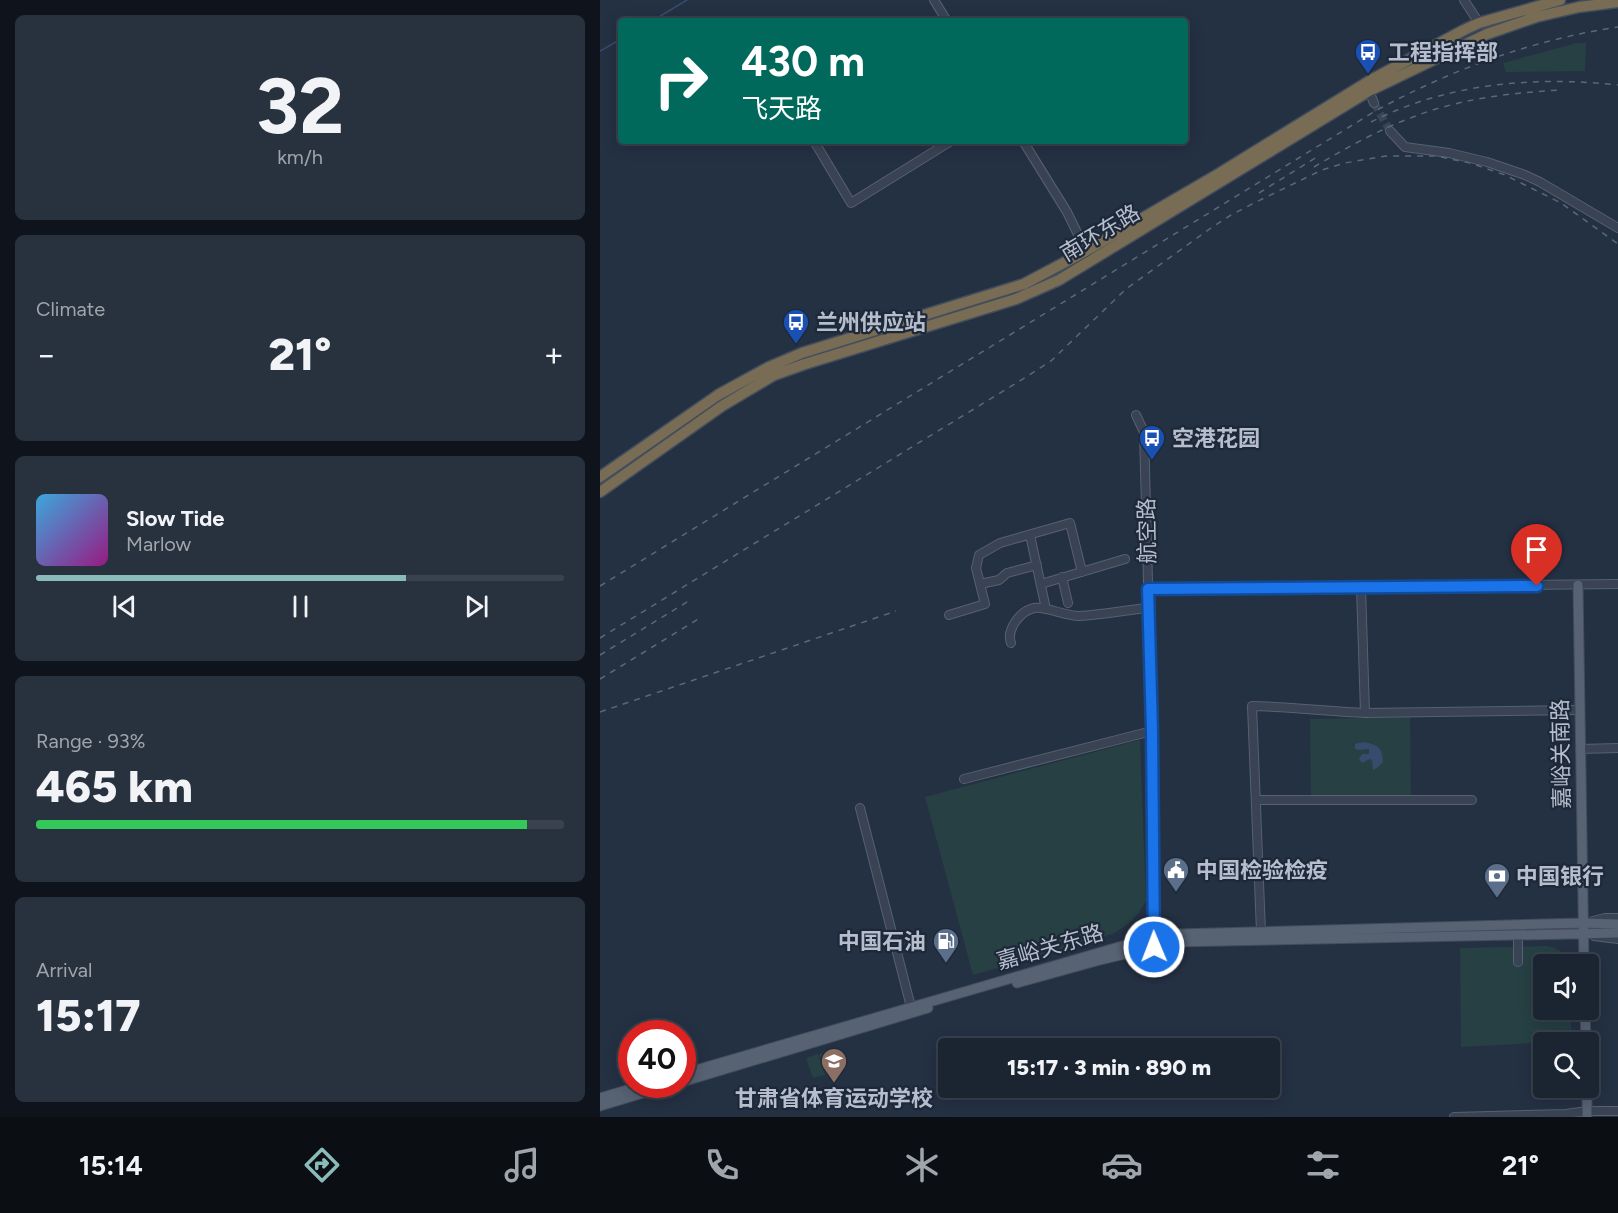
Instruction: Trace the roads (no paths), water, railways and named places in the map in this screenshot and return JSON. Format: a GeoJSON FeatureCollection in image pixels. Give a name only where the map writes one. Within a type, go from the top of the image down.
{"type":"FeatureCollection","features":[{"type":"Feature","properties":{"kind":"highway","name":"南环东路"},"geometry":{"type":"LineString","coordinates":[[600,477],[718,395],[769,367],[802,353],[1024,284],[1086,251],[1220,173],[1371,80],[1464,30],[1560,0]]}},
{"type":"Feature","properties":{"kind":"highway","name":"南环东路"},"geometry":{"type":"LineString","coordinates":[[600,492],[722,406],[774,375],[1016,299],[1059,280],[1369,91],[1486,34],[1536,17],[1579,7],[1618,2]]}},
{"type":"Feature","properties":{"kind":"main road","name":"嘉峪关南路"},"geometry":{"type":"LineString","coordinates":[[1578,585],[1584,954]]}},
{"type":"Feature","properties":{"kind":"main road","name":"嘉峪关东路"},"geometry":{"type":"LineString","coordinates":[[696,1078],[1100,960],[1176,934],[1618,924]]}},
{"type":"Feature","properties":{"kind":"main road","name":"嘉峪关东路"},"geometry":{"type":"LineString","coordinates":[[696,1070],[911,1007],[1153,942],[1618,933]]}},
{"type":"Feature","properties":{"kind":"main road"},"geometry":{"type":"LineString","coordinates":[[600,1098],[618,1093]]}},
{"type":"Feature","properties":{"kind":"main road"},"geometry":{"type":"LineString","coordinates":[[600,1106],[627,1098]]}},
{"type":"Feature","properties":{"kind":"main road"},"geometry":{"type":"LineString","coordinates":[[1587,1098],[1587,1114]]}},
{"type":"Feature","properties":{"kind":"street"},"geometry":{"type":"LineString","coordinates":[[934,0],[945,18]]}},
{"type":"Feature","properties":{"kind":"street"},"geometry":{"type":"LineString","coordinates":[[1464,0],[1479,24]]}},
{"type":"Feature","properties":{"kind":"street"},"geometry":{"type":"LineString","coordinates":[[1369,91],[1374,103]]}},
{"type":"Feature","properties":{"kind":"street"},"geometry":{"type":"LineString","coordinates":[[1390,131],[1405,147],[1449,153],[1487,162],[1525,175],[1618,228]]}},
{"type":"Feature","properties":{"kind":"street"},"geometry":{"type":"LineString","coordinates":[[816,144],[851,203],[946,144]]}},
{"type":"Feature","properties":{"kind":"street"},"geometry":{"type":"LineString","coordinates":[[1025,144],[1067,212],[1091,262]]}},
{"type":"Feature","properties":{"kind":"street","name":"航空路"},"geometry":{"type":"LineString","coordinates":[[1136,415],[1144,432],[1152,731],[1153,942]]}},
{"type":"Feature","properties":{"kind":"street"},"geometry":{"type":"LineString","coordinates":[[949,615],[985,604],[976,568],[979,555],[1000,543],[1070,524],[1082,572]]}},
{"type":"Feature","properties":{"kind":"street"},"geometry":{"type":"LineString","coordinates":[[1030,535],[1046,609]]}},
{"type":"Feature","properties":{"kind":"street"},"geometry":{"type":"LineString","coordinates":[[1041,584],[1125,559]]}},
{"type":"Feature","properties":{"kind":"street"},"geometry":{"type":"LineString","coordinates":[[980,584],[999,580],[1007,573],[1036,565]]}},
{"type":"Feature","properties":{"kind":"street"},"geometry":{"type":"LineString","coordinates":[[1062,578],[1068,603]]}},
{"type":"Feature","properties":{"kind":"street"},"geometry":{"type":"LineString","coordinates":[[1148,589],[1618,584]]}},
{"type":"Feature","properties":{"kind":"street"},"geometry":{"type":"LineString","coordinates":[[1361,587],[1365,713]]}},
{"type":"Feature","properties":{"kind":"street"},"geometry":{"type":"LineString","coordinates":[[1011,643],[1010,633],[1021,615],[1034,608],[1078,616],[1148,608]]}},
{"type":"Feature","properties":{"kind":"street"},"geometry":{"type":"LineString","coordinates":[[1261,932],[1252,706],[1365,713],[1579,710]]}},
{"type":"Feature","properties":{"kind":"street"},"geometry":{"type":"LineString","coordinates":[[964,779],[1152,731]]}},
{"type":"Feature","properties":{"kind":"street"},"geometry":{"type":"LineString","coordinates":[[1580,748],[1618,748]]}},
{"type":"Feature","properties":{"kind":"street"},"geometry":{"type":"LineString","coordinates":[[1256,800],[1472,800]]}},
{"type":"Feature","properties":{"kind":"street"},"geometry":{"type":"LineString","coordinates":[[860,808],[911,1007]]}},
{"type":"Feature","properties":{"kind":"street"},"geometry":{"type":"LineString","coordinates":[[1583,923],[1605,918],[1618,918]]}},
{"type":"Feature","properties":{"kind":"street"},"geometry":{"type":"LineString","coordinates":[[1583,935],[1618,939]]}},
{"type":"Feature","properties":{"kind":"street"},"geometry":{"type":"LineString","coordinates":[[1518,936],[1518,962]]}},
{"type":"Feature","properties":{"kind":"street"},"geometry":{"type":"LineString","coordinates":[[1454,1117],[1587,1114],[1618,1111]]}},
{"type":"Feature","properties":{"kind":"water"},"geometry":{"type":"Polygon","coordinates":[[[1363,742],[1372,744],[1382,753],[1383,762],[1373,770],[1372,760],[1362,763],[1359,759],[1362,754],[1369,754],[1369,749],[1355,749],[1355,744],[1363,742]]]}},
{"type":"Feature","properties":{"kind":"waterway"},"geometry":{"type":"LineString","coordinates":[[657,18],[687,0]]}},
{"type":"Feature","properties":{"kind":"waterway"},"geometry":{"type":"LineString","coordinates":[[600,51],[618,41]]}},
{"type":"Feature","properties":{"kind":"tunnel"},"geometry":{"type":"LineString","coordinates":[[1374,103],[1390,131]]}},
{"type":"Feature","properties":{"kind":"railway"},"geometry":{"type":"LineString","coordinates":[[600,586],[1377,110],[1464,69],[1494,58],[1555,40],[1618,27]]}},
{"type":"Feature","properties":{"kind":"railway"},"geometry":{"type":"LineString","coordinates":[[1371,122],[1430,98],[1492,86],[1523,82],[1587,82],[1618,85]]}},
{"type":"Feature","properties":{"kind":"railway"},"geometry":{"type":"LineString","coordinates":[[1314,167],[1350,146],[1400,122],[1430,111],[1484,98],[1559,90]]}},
{"type":"Feature","properties":{"kind":"railway"},"geometry":{"type":"LineString","coordinates":[[1259,193],[1320,155]]}},
{"type":"Feature","properties":{"kind":"railway"},"geometry":{"type":"LineString","coordinates":[[600,638],[1051,361],[1126,289],[1211,228],[1231,215],[1322,170],[1345,163],[1386,156],[1436,156],[1470,163],[1505,175],[1561,203],[1618,244]]}},
{"type":"Feature","properties":{"kind":"railway"},"geometry":{"type":"LineString","coordinates":[[600,655],[692,599]]}},
{"type":"Feature","properties":{"kind":"railway"},"geometry":{"type":"LineString","coordinates":[[600,712],[896,611]]}},
{"type":"Feature","properties":{"kind":"railway"},"geometry":{"type":"LineString","coordinates":[[600,679],[700,618]]}},
{"type":"Feature","properties":{"kind":"place","name":"工程指挥部"},"geometry":{"type":"Point","coordinates":[1368,75]}},
{"type":"Feature","properties":{"kind":"place","name":"兰州供应站"},"geometry":{"type":"Point","coordinates":[796,345]}},
{"type":"Feature","properties":{"kind":"place","name":"空港花园"},"geometry":{"type":"Point","coordinates":[1152,461]}},
{"type":"Feature","properties":{"kind":"place","name":"中国检验检疫"},"geometry":{"type":"Point","coordinates":[1176,893]}},
{"type":"Feature","properties":{"kind":"place","name":"中国银行"},"geometry":{"type":"Point","coordinates":[1497,899]}},
{"type":"Feature","properties":{"kind":"place","name":"中国石油"},"geometry":{"type":"Point","coordinates":[946,964]}},
{"type":"Feature","properties":{"kind":"place","name":"甘肃省体育运动学校"},"geometry":{"type":"Point","coordinates":[834,1084]}}]}
